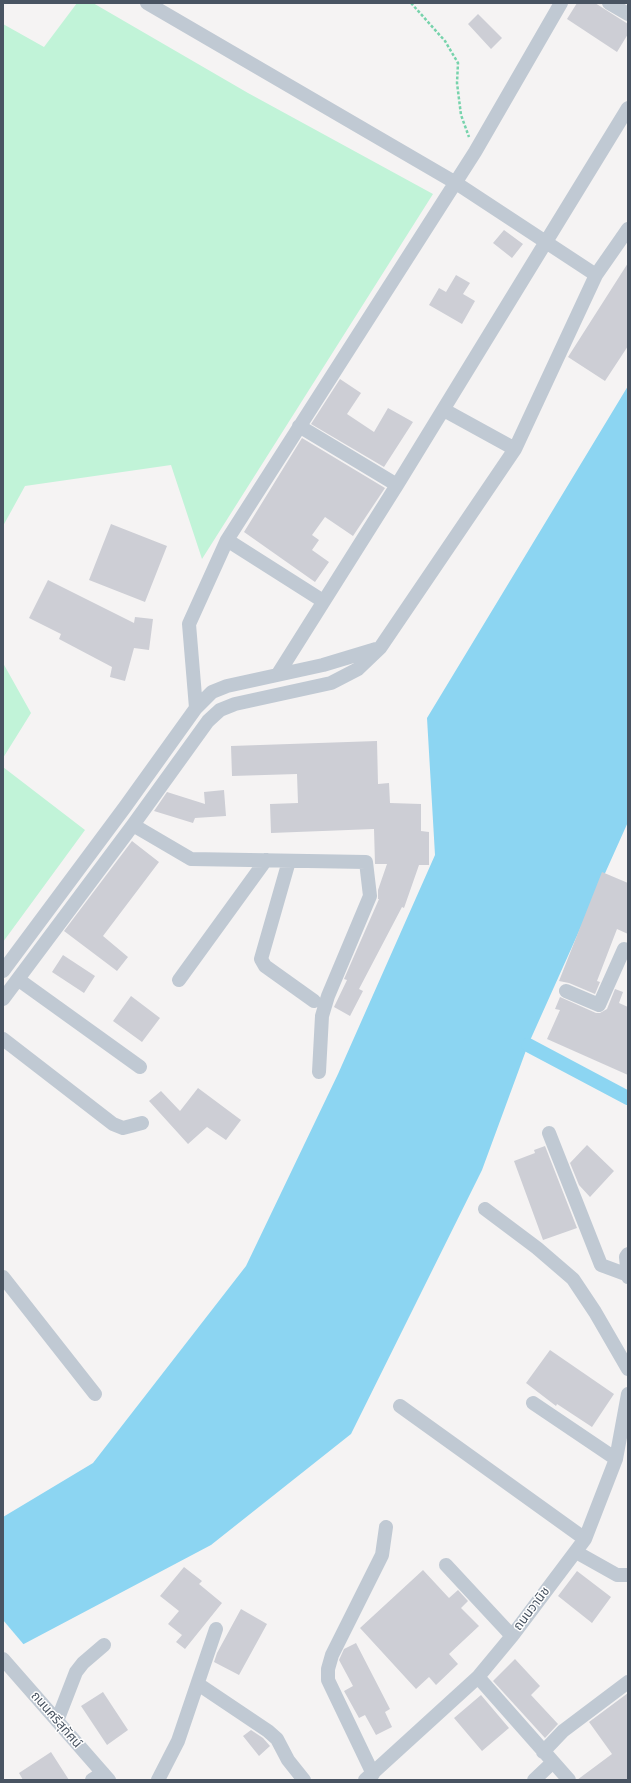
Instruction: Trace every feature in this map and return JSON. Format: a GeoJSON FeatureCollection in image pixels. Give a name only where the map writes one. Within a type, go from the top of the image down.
{"type":"FeatureCollection","features":[{"type":"Feature","properties":{"kind":"street"},"geometry":{"type":"LineString","coordinates":[[147,3],[456,183],[596,275]]}},
{"type":"Feature","properties":{"kind":"street"},"geometry":{"type":"LineString","coordinates":[[196,708],[189,624],[227,540],[456,183],[561,3]]}},
{"type":"Feature","properties":{"kind":"street"},"geometry":{"type":"LineString","coordinates":[[609,3],[628,14]]}},
{"type":"Feature","properties":{"kind":"street"},"geometry":{"type":"LineString","coordinates":[[278,674],[444,410],[628,108]]}},
{"type":"Feature","properties":{"kind":"street"},"geometry":{"type":"LineString","coordinates":[[3,999],[19,980],[208,721],[220,710],[235,704],[331,682],[358,669],[380,648],[515,449],[596,275],[628,229]]}},
{"type":"Feature","properties":{"kind":"street"},"geometry":{"type":"LineString","coordinates":[[444,410],[515,449]]}},
{"type":"Feature","properties":{"kind":"street"},"geometry":{"type":"LineString","coordinates":[[299,426],[397,486]]}},
{"type":"Feature","properties":{"kind":"street"},"geometry":{"type":"LineString","coordinates":[[227,540],[323,602]]}},
{"type":"Feature","properties":{"kind":"street"},"geometry":{"type":"LineString","coordinates":[[3,971],[125,807],[196,708],[212,692],[227,686],[323,665],[380,648]]}},
{"type":"Feature","properties":{"kind":"street"},"geometry":{"type":"LineString","coordinates":[[133,825],[190,859],[366,862],[370,896],[328,996],[322,1016],[319,1072]]}},
{"type":"Feature","properties":{"kind":"street"},"geometry":{"type":"LineString","coordinates":[[179,980],[266,860]]}},
{"type":"Feature","properties":{"kind":"street"},"geometry":{"type":"LineString","coordinates":[[289,861],[261,958],[265,966],[314,1002]]}},
{"type":"Feature","properties":{"kind":"street"},"geometry":{"type":"LineString","coordinates":[[566,991],[599,1005],[624,949],[628,951]]}},
{"type":"Feature","properties":{"kind":"street"},"geometry":{"type":"LineString","coordinates":[[19,980],[140,1067]]}},
{"type":"Feature","properties":{"kind":"street"},"geometry":{"type":"LineString","coordinates":[[3,1039],[113,1124],[123,1128],[142,1123]]}},
{"type":"Feature","properties":{"kind":"street"},"geometry":{"type":"LineString","coordinates":[[549,1133],[601,1265],[628,1276],[626,1257],[628,1254]]}},
{"type":"Feature","properties":{"kind":"street"},"geometry":{"type":"LineString","coordinates":[[485,1209],[537,1248],[573,1279],[595,1312],[628,1369]]}},
{"type":"Feature","properties":{"kind":"street"},"geometry":{"type":"LineString","coordinates":[[3,1276],[95,1394]]}},
{"type":"Feature","properties":{"kind":"street","name":"ถนนวานิช"},"geometry":{"type":"LineString","coordinates":[[369,1777],[478,1677],[512,1636],[585,1539],[616,1459],[628,1394]]}},
{"type":"Feature","properties":{"kind":"street"},"geometry":{"type":"LineString","coordinates":[[533,1403],[616,1459]]}},
{"type":"Feature","properties":{"kind":"street"},"geometry":{"type":"LineString","coordinates":[[400,1406],[585,1539]]}},
{"type":"Feature","properties":{"kind":"street"},"geometry":{"type":"LineString","coordinates":[[369,1777],[328,1680],[328,1669],[332,1655],[382,1554],[386,1527]]}},
{"type":"Feature","properties":{"kind":"street"},"geometry":{"type":"LineString","coordinates":[[576,1552],[617,1575],[628,1575]]}},
{"type":"Feature","properties":{"kind":"street"},"geometry":{"type":"LineString","coordinates":[[446,1565],[512,1636]]}},
{"type":"Feature","properties":{"kind":"street"},"geometry":{"type":"LineString","coordinates":[[158,1780],[178,1741],[216,1629]]}},
{"type":"Feature","properties":{"kind":"street"},"geometry":{"type":"LineString","coordinates":[[56,1722],[76,1672],[83,1663],[104,1645]]}},
{"type":"Feature","properties":{"kind":"street","name":"ถนนศรีสุทัศน์"},"geometry":{"type":"LineString","coordinates":[[3,1659],[101,1778]]}},
{"type":"Feature","properties":{"kind":"street"},"geometry":{"type":"LineString","coordinates":[[478,1677],[569,1780]]}},
{"type":"Feature","properties":{"kind":"street"},"geometry":{"type":"LineString","coordinates":[[543,1752],[563,1732],[628,1682]]}},
{"type":"Feature","properties":{"kind":"street"},"geometry":{"type":"LineString","coordinates":[[198,1684],[268,1731],[277,1739],[288,1760],[304,1780]]}},
{"type":"Feature","properties":{"kind":"street"},"geometry":{"type":"LineString","coordinates":[[534,1780],[553,1762]]}},
{"type":"Feature","properties":{"kind":"path"},"geometry":{"type":"LineString","coordinates":[[410,3],[445,41],[458,63],[457,83],[461,115],[475,152]]}},
{"type":"Feature","properties":{"kind":"green space"},"geometry":{"type":"Polygon","coordinates":[[[77,3],[93,3],[248,93],[433,194],[202,559],[171,465],[25,486],[3,526],[3,24],[44,47],[77,3]]]}},
{"type":"Feature","properties":{"kind":"green space"},"geometry":{"type":"Polygon","coordinates":[[[3,663],[31,713],[3,758],[3,663]]]}},
{"type":"Feature","properties":{"kind":"green space"},"geometry":{"type":"Polygon","coordinates":[[[3,767],[85,830],[3,942],[3,767]]]}},
{"type":"Feature","properties":{"kind":"water"},"geometry":{"type":"Polygon","coordinates":[[[628,386],[628,822],[528,1045],[482,1170],[351,1434],[211,1545],[3,1655],[3,1517],[93,1463],[246,1266],[338,1074],[435,855],[427,718],[628,386]]]}},
{"type":"Feature","properties":{"kind":"pier"},"geometry":{"type":"Polygon","coordinates":[[[3,1620],[25,1646],[3,1657],[3,1620]]]}},
{"type":"Feature","properties":{"kind":"building"},"geometry":{"type":"Polygon","coordinates":[[[577,3],[595,3],[628,24],[628,34],[617,52],[567,19],[577,3]]]}},
{"type":"Feature","properties":{"kind":"building"},"geometry":{"type":"Polygon","coordinates":[[[478,14],[502,38],[491,49],[468,24],[478,14]]]}},
{"type":"Feature","properties":{"kind":"building"},"geometry":{"type":"Polygon","coordinates":[[[504,230],[523,244],[512,258],[493,243],[504,230]]]}},
{"type":"Feature","properties":{"kind":"building"},"geometry":{"type":"Polygon","coordinates":[[[628,263],[628,346],[605,381],[568,357],[628,263]]]}},
{"type":"Feature","properties":{"kind":"building"},"geometry":{"type":"Polygon","coordinates":[[[456,275],[470,283],[463,294],[475,301],[462,324],[429,305],[439,288],[446,292],[456,275]]]}},
{"type":"Feature","properties":{"kind":"building"},"geometry":{"type":"Polygon","coordinates":[[[340,379],[361,393],[347,414],[374,432],[388,408],[413,422],[384,467],[311,424],[340,379]]]}},
{"type":"Feature","properties":{"kind":"building"},"geometry":{"type":"Polygon","coordinates":[[[302,438],[385,488],[353,536],[325,517],[312,535],[319,540],[312,550],[329,562],[315,582],[244,532],[302,438]]]}},
{"type":"Feature","properties":{"kind":"building"},"geometry":{"type":"Polygon","coordinates":[[[111,524],[167,546],[145,602],[89,580],[111,524]]]}},
{"type":"Feature","properties":{"kind":"building"},"geometry":{"type":"Polygon","coordinates":[[[48,580],[134,623],[135,617],[153,619],[149,650],[134,648],[125,681],[110,677],[112,667],[59,639],[61,634],[29,618],[48,580]]]}},
{"type":"Feature","properties":{"kind":"building"},"geometry":{"type":"Polygon","coordinates":[[[377,741],[378,784],[389,783],[390,803],[421,804],[421,831],[429,832],[429,865],[419,865],[404,908],[402,907],[359,989],[363,991],[350,1016],[334,1007],[347,980],[344,979],[379,899],[378,890],[387,864],[375,864],[374,829],[271,833],[270,804],[298,803],[297,774],[232,776],[231,746],[377,741]]]}},
{"type":"Feature","properties":{"kind":"building"},"geometry":{"type":"Polygon","coordinates":[[[224,790],[226,816],[195,818],[193,823],[154,811],[167,792],[205,804],[204,792],[224,790]]]}},
{"type":"Feature","properties":{"kind":"building"},"geometry":{"type":"Polygon","coordinates":[[[132,841],[159,862],[103,936],[128,957],[117,971],[64,931],[132,841]]]}},
{"type":"Feature","properties":{"kind":"building"},"geometry":{"type":"Polygon","coordinates":[[[602,872],[628,883],[628,934],[617,929],[597,981],[600,982],[595,994],[569,983],[559,981],[602,872]]]}},
{"type":"Feature","properties":{"kind":"building"},"geometry":{"type":"Polygon","coordinates":[[[63,955],[95,976],[84,993],[52,972],[63,955]]]}},
{"type":"Feature","properties":{"kind":"building"},"geometry":{"type":"Polygon","coordinates":[[[615,989],[623,992],[619,1003],[628,1007],[628,1075],[547,1039],[560,1010],[555,1009],[560,997],[596,1013],[600,1013],[607,1009],[615,989]]]}},
{"type":"Feature","properties":{"kind":"building"},"geometry":{"type":"Polygon","coordinates":[[[131,996],[160,1018],[142,1042],[113,1021],[131,996]]]}},
{"type":"Feature","properties":{"kind":"building"},"geometry":{"type":"Polygon","coordinates":[[[198,1088],[241,1120],[226,1140],[207,1127],[188,1144],[149,1101],[161,1091],[180,1111],[198,1088]]]}},
{"type":"Feature","properties":{"kind":"building"},"geometry":{"type":"Polygon","coordinates":[[[587,1145],[614,1171],[590,1197],[579,1185],[570,1163],[587,1145]]]}},
{"type":"Feature","properties":{"kind":"building"},"geometry":{"type":"Polygon","coordinates":[[[545,1146],[577,1228],[543,1240],[514,1161],[535,1153],[534,1150],[545,1146]]]}},
{"type":"Feature","properties":{"kind":"building"},"geometry":{"type":"Polygon","coordinates":[[[550,1350],[614,1394],[592,1427],[557,1404],[556,1406],[526,1383],[550,1350]]]}},
{"type":"Feature","properties":{"kind":"building"},"geometry":{"type":"Polygon","coordinates":[[[184,1567],[202,1581],[199,1584],[222,1603],[185,1649],[176,1642],[182,1635],[168,1624],[179,1611],[160,1596],[184,1567]]]}},
{"type":"Feature","properties":{"kind":"building"},"geometry":{"type":"Polygon","coordinates":[[[423,1570],[449,1598],[458,1590],[468,1601],[461,1608],[479,1626],[449,1654],[458,1664],[436,1685],[429,1677],[416,1689],[360,1628],[423,1570]]]}},
{"type":"Feature","properties":{"kind":"building"},"geometry":{"type":"Polygon","coordinates":[[[577,1571],[611,1597],[592,1623],[558,1596],[577,1571]]]}},
{"type":"Feature","properties":{"kind":"building"},"geometry":{"type":"Polygon","coordinates":[[[241,1609],[267,1624],[239,1675],[214,1662],[217,1653],[241,1609]]]}},
{"type":"Feature","properties":{"kind":"building"},"geometry":{"type":"Polygon","coordinates":[[[356,1643],[390,1709],[385,1712],[392,1727],[376,1735],[365,1715],[359,1718],[344,1691],[353,1686],[339,1660],[344,1649],[356,1643]]]}},
{"type":"Feature","properties":{"kind":"building"},"geometry":{"type":"Polygon","coordinates":[[[515,1659],[540,1686],[531,1695],[558,1724],[545,1738],[493,1681],[515,1659]]]}},
{"type":"Feature","properties":{"kind":"building"},"geometry":{"type":"Polygon","coordinates":[[[103,1692],[128,1730],[107,1745],[81,1706],[103,1692]]]}},
{"type":"Feature","properties":{"kind":"building"},"geometry":{"type":"Polygon","coordinates":[[[628,1693],[628,1780],[577,1780],[612,1754],[589,1722],[628,1693]]]}},
{"type":"Feature","properties":{"kind":"building"},"geometry":{"type":"Polygon","coordinates":[[[481,1695],[509,1728],[482,1751],[454,1718],[481,1695]]]}},
{"type":"Feature","properties":{"kind":"building"},"geometry":{"type":"Polygon","coordinates":[[[251,1730],[263,1738],[270,1746],[259,1756],[243,1736],[251,1730]]]}},
{"type":"Feature","properties":{"kind":"building"},"geometry":{"type":"Polygon","coordinates":[[[51,1752],[69,1780],[23,1780],[19,1773],[51,1752]]]}},
{"type":"Feature","properties":{"kind":"waterway"},"geometry":{"type":"LineString","coordinates":[[528,1045],[628,1098]]}}]}
